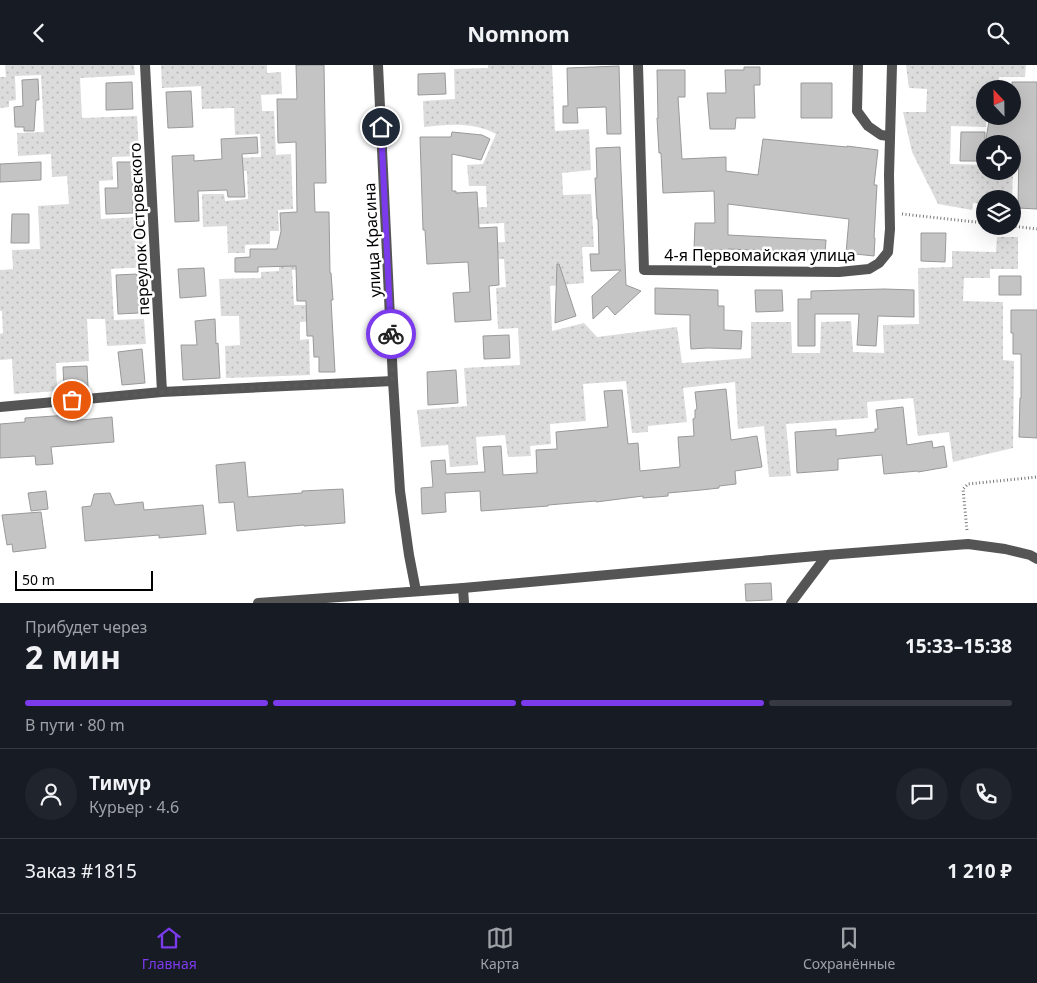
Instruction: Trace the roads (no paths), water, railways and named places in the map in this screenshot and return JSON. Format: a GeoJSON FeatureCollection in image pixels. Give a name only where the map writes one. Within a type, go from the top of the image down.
{"type":"FeatureCollection","features":[{"type":"Feature","properties":{"kind":"street","name":"переулок Островского"},"geometry":{"type":"LineString","coordinates":[[145,65],[162,392]]}},
{"type":"Feature","properties":{"kind":"street","name":"улица Красина"},"geometry":{"type":"LineString","coordinates":[[378,65],[400,491],[408,555],[416,591]]}},
{"type":"Feature","properties":{"kind":"street","name":"4-я Первомайская улица"},"geometry":{"type":"LineString","coordinates":[[638,65],[644,270],[839,272],[870,269],[879,263],[888,252],[890,229],[889,136],[892,65]]}},
{"type":"Feature","properties":{"kind":"street"},"geometry":{"type":"LineString","coordinates":[[858,65],[857,111],[868,126],[881,135],[889,136]]}},
{"type":"Feature","properties":{"kind":"street"},"geometry":{"type":"LineString","coordinates":[[0,407],[162,392],[393,381]]}},
{"type":"Feature","properties":{"kind":"street"},"geometry":{"type":"LineString","coordinates":[[258,603],[463,588],[968,543],[1005,549],[1030,555],[1037,559]]}},
{"type":"Feature","properties":{"kind":"street"},"geometry":{"type":"LineString","coordinates":[[791,603],[827,555]]}},
{"type":"Feature","properties":{"kind":"street"},"geometry":{"type":"LineString","coordinates":[[463,588],[464,603]]}}]}
